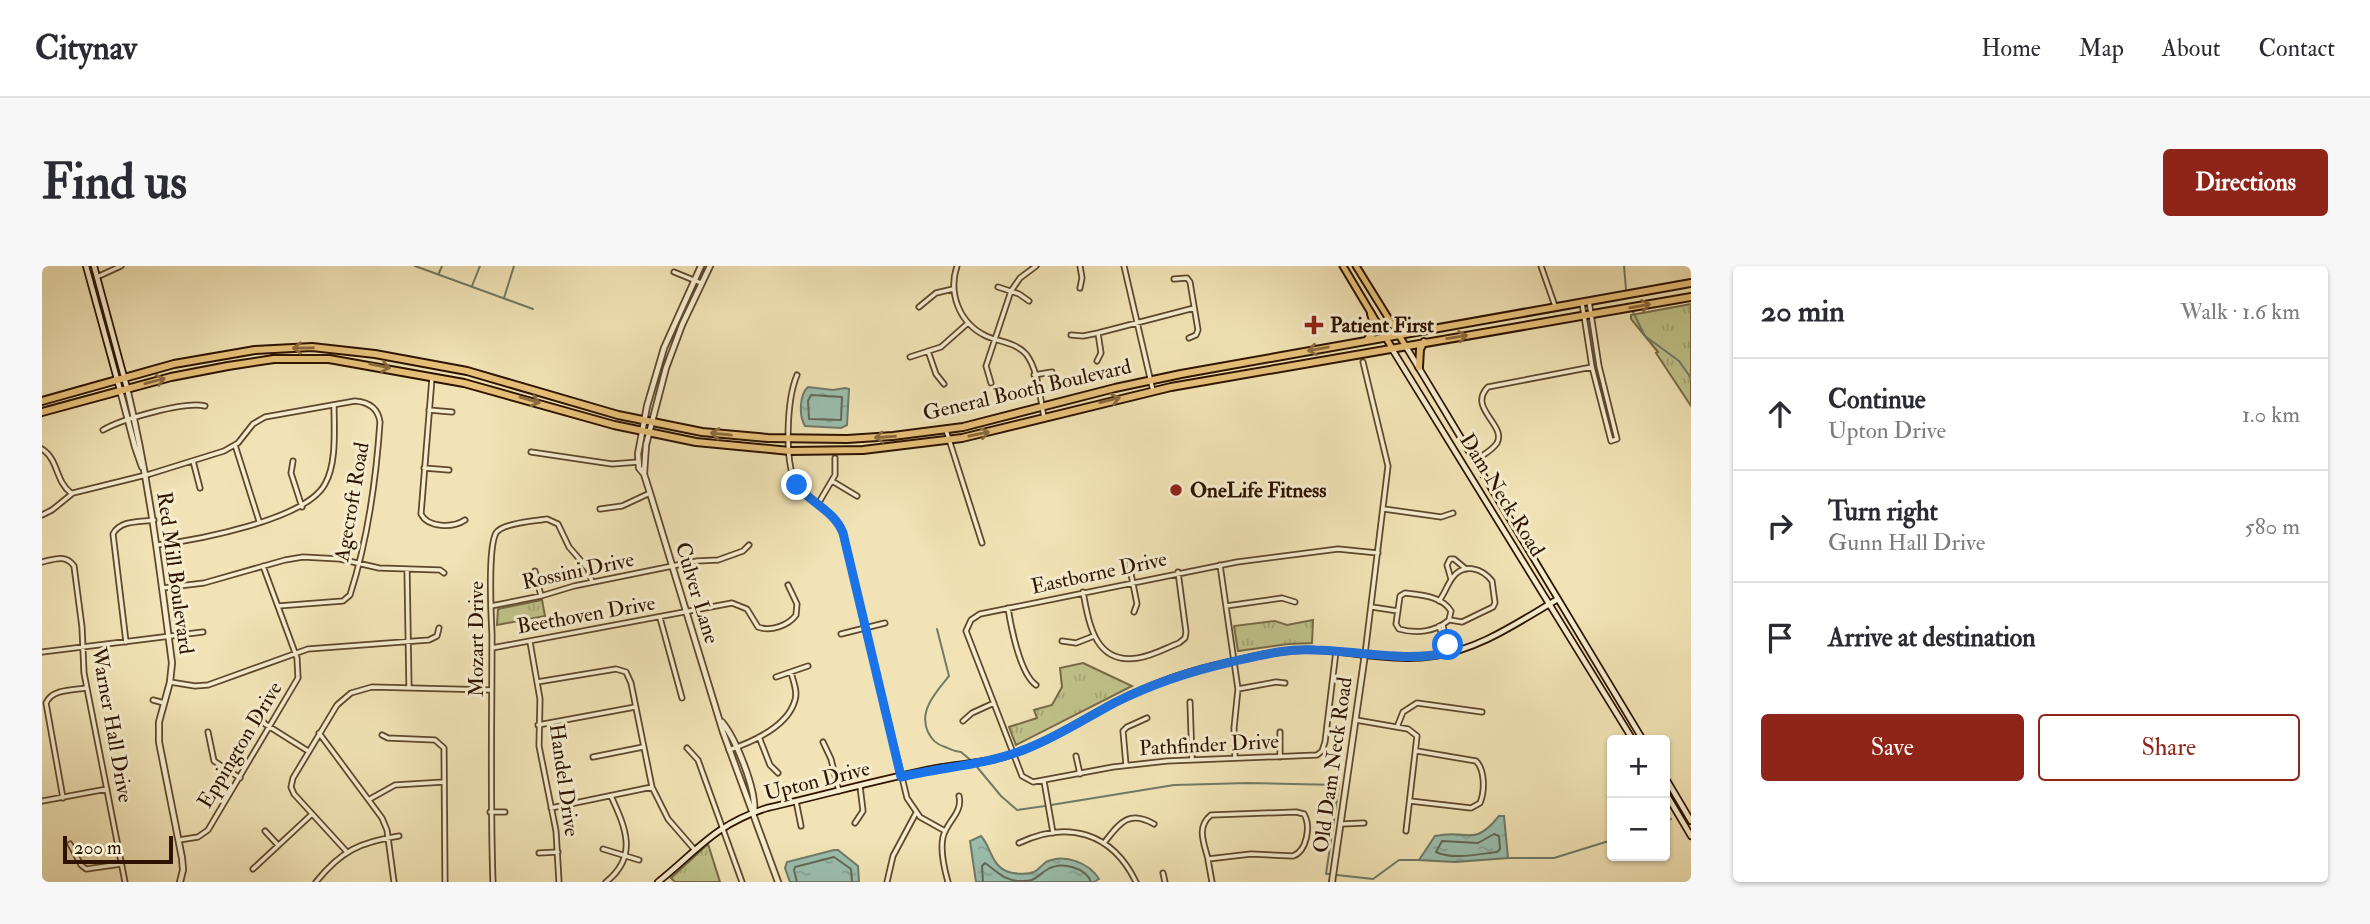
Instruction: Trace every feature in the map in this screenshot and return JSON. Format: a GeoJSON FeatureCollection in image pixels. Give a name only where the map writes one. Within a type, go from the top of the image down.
{"type":"FeatureCollection","features":[{"type":"Feature","properties":{"kind":"highway","name":"General Booth Boulevard"},"geometry":{"type":"LineString","coordinates":[[42,401],[174,364],[255,350],[329,348],[467,371],[648,421],[721,434],[789,439],[847,439],[946,430],[1151,380],[1691,283]]}},
{"type":"Feature","properties":{"kind":"highway","name":"General Booth Boulevard"},"geometry":{"type":"LineString","coordinates":[[42,412],[171,377],[291,358],[349,361],[433,376],[483,387],[646,433],[722,445],[790,451],[863,450],[948,440],[1153,391],[1691,297]]}},
{"type":"Feature","properties":{"kind":"highway"},"geometry":{"type":"LineString","coordinates":[[1367,340],[1375,327],[1371,314]]}},
{"type":"Feature","properties":{"kind":"highway"},"geometry":{"type":"LineString","coordinates":[[1419,367],[1420,349],[1424,342]]}},
{"type":"Feature","properties":{"kind":"main road"},"geometry":{"type":"LineString","coordinates":[[86,266],[121,378]]}},
{"type":"Feature","properties":{"kind":"main road"},"geometry":{"type":"LineString","coordinates":[[94,266],[124,389]]}},
{"type":"Feature","properties":{"kind":"main road"},"geometry":{"type":"LineString","coordinates":[[646,433],[664,348],[701,266]]}},
{"type":"Feature","properties":{"kind":"main road"},"geometry":{"type":"LineString","coordinates":[[648,421],[672,350],[710,266]]}},
{"type":"Feature","properties":{"kind":"main road","name":"Dam Neck Road"},"geometry":{"type":"LineString","coordinates":[[1343,266],[1630,735]]}},
{"type":"Feature","properties":{"kind":"main road","name":"Dam Neck Road"},"geometry":{"type":"LineString","coordinates":[[1356,266],[1640,735]]}},
{"type":"Feature","properties":{"kind":"main road","name":"Red Mill Boulevard"},"geometry":{"type":"LineString","coordinates":[[124,389],[134,417],[154,520],[172,663],[170,682],[159,722],[159,742],[183,870],[180,882]]}},
{"type":"Feature","properties":{"kind":"main road","name":"Red Mill Boulevard"},"geometry":{"type":"LineString","coordinates":[[124,389],[128,419],[145,475]]}},
{"type":"Feature","properties":{"kind":"main road","name":"Culver Lane"},"geometry":{"type":"LineString","coordinates":[[644,474],[639,468],[639,462],[646,433]]}},
{"type":"Feature","properties":{"kind":"main road","name":"Culver Lane"},"geometry":{"type":"LineString","coordinates":[[646,433],[644,474],[729,750],[778,882]]}},
{"type":"Feature","properties":{"kind":"main road"},"geometry":{"type":"LineString","coordinates":[[1466,467],[1474,461]]}},
{"type":"Feature","properties":{"kind":"main road","name":"Upton Drive"},"geometry":{"type":"LineString","coordinates":[[658,882],[723,827],[754,813],[938,768],[988,761],[1013,754],[1036,745],[1132,694],[1173,678],[1234,661],[1294,650],[1406,657],[1448,653],[1496,636],[1558,599]]}},
{"type":"Feature","properties":{"kind":"main road","name":"Old Dam Neck Road"},"geometry":{"type":"LineString","coordinates":[[1332,882],[1365,654]]}},
{"type":"Feature","properties":{"kind":"main road"},"geometry":{"type":"LineString","coordinates":[[1623,723],[1630,720]]}},
{"type":"Feature","properties":{"kind":"main road","name":"Culver Lane"},"geometry":{"type":"LineString","coordinates":[[721,721],[736,747],[754,800],[754,813]]}},
{"type":"Feature","properties":{"kind":"main road"},"geometry":{"type":"LineString","coordinates":[[1670,785],[1691,821]]}},
{"type":"Feature","properties":{"kind":"main road"},"geometry":{"type":"LineString","coordinates":[[1669,798],[1691,835]]}},
{"type":"Feature","properties":{"kind":"street"},"geometry":{"type":"LineString","coordinates":[[97,277],[121,266]]}},
{"type":"Feature","properties":{"kind":"street"},"geometry":{"type":"LineString","coordinates":[[957,266],[953,289],[959,309],[968,323],[980,332],[1021,349],[1028,358],[1034,375],[1045,418]]}},
{"type":"Feature","properties":{"kind":"street"},"geometry":{"type":"LineString","coordinates":[[991,383],[986,366],[1011,291],[1020,278],[1036,266]]}},
{"type":"Feature","properties":{"kind":"street"},"geometry":{"type":"LineString","coordinates":[[1080,266],[1080,288]]}},
{"type":"Feature","properties":{"kind":"street"},"geometry":{"type":"LineString","coordinates":[[1124,266],[1153,391]]}},
{"type":"Feature","properties":{"kind":"street"},"geometry":{"type":"LineString","coordinates":[[1541,266],[1556,308]]}},
{"type":"Feature","properties":{"kind":"street"},"geometry":{"type":"LineString","coordinates":[[674,272],[702,283]]}},
{"type":"Feature","properties":{"kind":"street"},"geometry":{"type":"LineString","coordinates":[[1174,279],[1185,277],[1190,281],[1197,333],[1189,338]]}},
{"type":"Feature","properties":{"kind":"street"},"geometry":{"type":"LineString","coordinates":[[998,287],[1029,301]]}},
{"type":"Feature","properties":{"kind":"street"},"geometry":{"type":"LineString","coordinates":[[919,307],[936,293],[953,289]]}},
{"type":"Feature","properties":{"kind":"street"},"geometry":{"type":"LineString","coordinates":[[1586,302],[1586,316],[1592,367],[1611,441],[1617,439],[1586,316]]}},
{"type":"Feature","properties":{"kind":"street"},"geometry":{"type":"LineString","coordinates":[[1071,335],[1098,333],[1194,309]]}},
{"type":"Feature","properties":{"kind":"street"},"geometry":{"type":"LineString","coordinates":[[910,357],[946,343],[968,323]]}},
{"type":"Feature","properties":{"kind":"street"},"geometry":{"type":"LineString","coordinates":[[1097,361],[1101,353],[1098,333]]}},
{"type":"Feature","properties":{"kind":"street"},"geometry":{"type":"LineString","coordinates":[[928,351],[936,374],[944,384]]}},
{"type":"Feature","properties":{"kind":"street","name":"Old Dam Neck Road"},"geometry":{"type":"LineString","coordinates":[[1363,362],[1388,466],[1365,654]]}},
{"type":"Feature","properties":{"kind":"street"},"geometry":{"type":"LineString","coordinates":[[1474,461],[1495,446],[1498,439],[1481,402],[1483,392],[1488,387],[1599,366]]}},
{"type":"Feature","properties":{"kind":"street"},"geometry":{"type":"LineString","coordinates":[[1034,375],[1052,372]]}},
{"type":"Feature","properties":{"kind":"street"},"geometry":{"type":"LineString","coordinates":[[797,375],[791,393],[789,439],[792,472],[797,485],[834,517],[843,533],[906,798],[916,813],[945,831]]}},
{"type":"Feature","properties":{"kind":"street"},"geometry":{"type":"LineString","coordinates":[[433,376],[421,510],[424,520],[435,524],[459,523],[465,520]]}},
{"type":"Feature","properties":{"kind":"street","name":"Agecroft Road"},"geometry":{"type":"LineString","coordinates":[[42,515],[72,494],[218,454],[235,445],[253,424],[262,418],[355,401],[365,402],[376,409],[380,422],[374,495],[350,595],[346,600],[278,606]]}},
{"type":"Feature","properties":{"kind":"street"},"geometry":{"type":"LineString","coordinates":[[103,430],[134,417],[197,404],[205,406]]}},
{"type":"Feature","properties":{"kind":"street"},"geometry":{"type":"LineString","coordinates":[[157,545],[200,539],[302,507],[317,495],[327,479],[332,456],[334,405]]}},
{"type":"Feature","properties":{"kind":"street"},"geometry":{"type":"LineString","coordinates":[[429,410],[452,412]]}},
{"type":"Feature","properties":{"kind":"street"},"geometry":{"type":"LineString","coordinates":[[946,430],[982,542]]}},
{"type":"Feature","properties":{"kind":"street"},"geometry":{"type":"LineString","coordinates":[[235,445],[259,522]]}},
{"type":"Feature","properties":{"kind":"street"},"geometry":{"type":"LineString","coordinates":[[42,449],[51,457],[60,480],[72,494]]}},
{"type":"Feature","properties":{"kind":"street"},"geometry":{"type":"LineString","coordinates":[[531,452],[612,464],[639,462]]}},
{"type":"Feature","properties":{"kind":"street"},"geometry":{"type":"LineString","coordinates":[[818,504],[835,475],[835,458]]}},
{"type":"Feature","properties":{"kind":"street"},"geometry":{"type":"LineString","coordinates":[[193,461],[200,488]]}},
{"type":"Feature","properties":{"kind":"street"},"geometry":{"type":"LineString","coordinates":[[293,461],[291,473],[302,507]]}},
{"type":"Feature","properties":{"kind":"street"},"geometry":{"type":"LineString","coordinates":[[424,468],[449,470]]}},
{"type":"Feature","properties":{"kind":"street"},"geometry":{"type":"LineString","coordinates":[[832,481],[857,496]]}},
{"type":"Feature","properties":{"kind":"street"},"geometry":{"type":"LineString","coordinates":[[600,509],[622,506],[650,493]]}},
{"type":"Feature","properties":{"kind":"street"},"geometry":{"type":"LineString","coordinates":[[1384,509],[1441,517],[1453,513]]}},
{"type":"Feature","properties":{"kind":"street","name":"Mozart Drive"},"geometry":{"type":"LineString","coordinates":[[492,882],[491,606],[495,537],[505,526],[547,519],[556,521],[569,547],[588,569],[592,582]]}},
{"type":"Feature","properties":{"kind":"street"},"geometry":{"type":"LineString","coordinates":[[126,642],[113,534],[116,527],[123,524],[154,520]]}},
{"type":"Feature","properties":{"kind":"street","name":"Rossini Drive"},"geometry":{"type":"LineString","coordinates":[[491,606],[592,582],[697,561],[722,559],[743,551],[749,545]]}},
{"type":"Feature","properties":{"kind":"street","name":"Eastborne Drive"},"geometry":{"type":"LineString","coordinates":[[1013,754],[966,631],[977,615],[1220,565],[1338,549],[1378,553]]}},
{"type":"Feature","properties":{"kind":"street"},"geometry":{"type":"LineString","coordinates":[[162,588],[204,583],[303,556],[328,557],[379,568],[440,570],[444,573]]}},
{"type":"Feature","properties":{"kind":"street","name":"Warner Hall Drive"},"geometry":{"type":"LineString","coordinates":[[42,562],[64,558],[73,563],[82,627],[81,647],[86,688],[125,882]]}},
{"type":"Feature","properties":{"kind":"street"},"geometry":{"type":"LineString","coordinates":[[1439,601],[1448,590],[1451,579],[1447,565],[1450,559],[1454,559],[1466,569],[1478,570],[1490,578],[1494,605],[1462,622],[1449,620],[1441,626],[1417,632],[1401,630],[1396,624],[1400,596],[1425,595],[1439,601],[1450,609],[1449,620]]}},
{"type":"Feature","properties":{"kind":"street"},"geometry":{"type":"LineString","coordinates":[[1129,564],[1137,604],[1134,612]]}},
{"type":"Feature","properties":{"kind":"street"},"geometry":{"type":"LineString","coordinates":[[1220,565],[1238,689],[1234,728],[1235,758]]}},
{"type":"Feature","properties":{"kind":"street","name":"Eppington Drive"},"geometry":{"type":"LineString","coordinates":[[178,840],[205,832],[298,678],[299,667],[295,652],[263,566]]}},
{"type":"Feature","properties":{"kind":"street"},"geometry":{"type":"LineString","coordinates":[[407,569],[409,688]]}},
{"type":"Feature","properties":{"kind":"street"},"geometry":{"type":"LineString","coordinates":[[1451,579],[1466,569]]}},
{"type":"Feature","properties":{"kind":"street"},"geometry":{"type":"LineString","coordinates":[[535,571],[541,596]]}},
{"type":"Feature","properties":{"kind":"street"},"geometry":{"type":"LineString","coordinates":[[1083,592],[1094,636],[1108,653],[1126,659],[1144,657],[1182,641],[1186,632],[1178,572]]}},
{"type":"Feature","properties":{"kind":"street","name":"Beethoven Drive"},"geometry":{"type":"LineString","coordinates":[[492,648],[736,603],[747,609],[758,627],[772,628],[789,622],[796,615],[797,604],[788,585]]}},
{"type":"Feature","properties":{"kind":"street"},"geometry":{"type":"LineString","coordinates":[[1226,606],[1282,598],[1295,602]]}},
{"type":"Feature","properties":{"kind":"street"},"geometry":{"type":"LineString","coordinates":[[1371,607],[1398,611]]}},
{"type":"Feature","properties":{"kind":"street"},"geometry":{"type":"LineString","coordinates":[[1007,608],[1016,646],[1029,678],[1036,685]]}},
{"type":"Feature","properties":{"kind":"street"},"geometry":{"type":"LineString","coordinates":[[660,618],[682,698]]}},
{"type":"Feature","properties":{"kind":"street"},"geometry":{"type":"LineString","coordinates":[[841,634],[885,623]]}},
{"type":"Feature","properties":{"kind":"street"},"geometry":{"type":"LineString","coordinates":[[1441,626],[1448,653]]}},
{"type":"Feature","properties":{"kind":"street"},"geometry":{"type":"LineString","coordinates":[[170,682],[195,687],[208,685],[295,652],[434,638],[439,628]]}},
{"type":"Feature","properties":{"kind":"street"},"geometry":{"type":"LineString","coordinates":[[42,651],[204,632]]}},
{"type":"Feature","properties":{"kind":"street"},"geometry":{"type":"LineString","coordinates":[[1062,641],[1076,643],[1094,636]]}},
{"type":"Feature","properties":{"kind":"street","name":"Handel Drive"},"geometry":{"type":"LineString","coordinates":[[530,641],[540,705],[539,746],[558,852],[559,882]]}},
{"type":"Feature","properties":{"kind":"street","name":"Pathfinder Drive"},"geometry":{"type":"LineString","coordinates":[[1044,781],[1126,765],[1314,756],[1322,751],[1336,651]]}},
{"type":"Feature","properties":{"kind":"street"},"geometry":{"type":"LineString","coordinates":[[776,677],[808,666]]}},
{"type":"Feature","properties":{"kind":"street"},"geometry":{"type":"LineString","coordinates":[[537,682],[620,669],[628,675],[652,787],[668,819],[694,849]]}},
{"type":"Feature","properties":{"kind":"street"},"geometry":{"type":"LineString","coordinates":[[729,750],[760,737],[782,719],[794,704],[796,691],[791,672]]}},
{"type":"Feature","properties":{"kind":"street"},"geometry":{"type":"LineString","coordinates":[[1238,689],[1276,682],[1285,683]]}},
{"type":"Feature","properties":{"kind":"street"},"geometry":{"type":"LineString","coordinates":[[348,852],[294,794],[291,787],[308,751],[337,705],[351,693],[372,687],[492,690]]}},
{"type":"Feature","properties":{"kind":"street"},"geometry":{"type":"LineString","coordinates":[[63,798],[46,703],[48,697],[53,694],[86,688]]}},
{"type":"Feature","properties":{"kind":"street"},"geometry":{"type":"LineString","coordinates":[[153,699],[164,703]]}},
{"type":"Feature","properties":{"kind":"street"},"geometry":{"type":"LineString","coordinates":[[1190,702],[1192,760]]}},
{"type":"Feature","properties":{"kind":"street"},"geometry":{"type":"LineString","coordinates":[[963,721],[994,703]]}},
{"type":"Feature","properties":{"kind":"street"},"geometry":{"type":"LineString","coordinates":[[1397,727],[1403,712],[1417,703],[1482,712]]}},
{"type":"Feature","properties":{"kind":"street"},"geometry":{"type":"LineString","coordinates":[[538,725],[635,707]]}},
{"type":"Feature","properties":{"kind":"street"},"geometry":{"type":"LineString","coordinates":[[258,714],[270,727],[308,751]]}},
{"type":"Feature","properties":{"kind":"street"},"geometry":{"type":"LineString","coordinates":[[1126,765],[1123,731],[1147,718]]}},
{"type":"Feature","properties":{"kind":"street"},"geometry":{"type":"LineString","coordinates":[[1356,720],[1408,729],[1416,734],[1417,751],[1406,831]]}},
{"type":"Feature","properties":{"kind":"street"},"geometry":{"type":"LineString","coordinates":[[208,732],[214,761],[240,778]]}},
{"type":"Feature","properties":{"kind":"street"},"geometry":{"type":"LineString","coordinates":[[1280,732],[1280,757]]}},
{"type":"Feature","properties":{"kind":"street"},"geometry":{"type":"LineString","coordinates":[[319,733],[382,818],[388,838],[394,882]]}},
{"type":"Feature","properties":{"kind":"street"},"geometry":{"type":"LineString","coordinates":[[382,735],[388,738],[438,741],[445,751],[445,882]]}},
{"type":"Feature","properties":{"kind":"street"},"geometry":{"type":"LineString","coordinates":[[760,737],[770,765],[778,773]]}},
{"type":"Feature","properties":{"kind":"street"},"geometry":{"type":"LineString","coordinates":[[823,742],[831,759],[839,791]]}},
{"type":"Feature","properties":{"kind":"street"},"geometry":{"type":"LineString","coordinates":[[593,757],[643,747]]}},
{"type":"Feature","properties":{"kind":"street"},"geometry":{"type":"LineString","coordinates":[[687,748],[698,760],[742,882]]}},
{"type":"Feature","properties":{"kind":"street"},"geometry":{"type":"LineString","coordinates":[[1410,801],[1471,808],[1477,806],[1482,797],[1482,770],[1478,763],[1467,758],[1417,751]]}},
{"type":"Feature","properties":{"kind":"street"},"geometry":{"type":"LineString","coordinates":[[1013,754],[1025,779],[1033,782],[1044,781],[1053,833]]}},
{"type":"Feature","properties":{"kind":"street"},"geometry":{"type":"LineString","coordinates":[[1076,756],[1080,774]]}},
{"type":"Feature","properties":{"kind":"street"},"geometry":{"type":"LineString","coordinates":[[370,800],[395,785],[445,782]]}},
{"type":"Feature","properties":{"kind":"street"},"geometry":{"type":"LineString","coordinates":[[855,823],[863,811],[860,786]]}},
{"type":"Feature","properties":{"kind":"street"},"geometry":{"type":"LineString","coordinates":[[551,808],[652,787]]}},
{"type":"Feature","properties":{"kind":"street"},"geometry":{"type":"LineString","coordinates":[[42,801],[107,789]]}},
{"type":"Feature","properties":{"kind":"street"},"geometry":{"type":"LineString","coordinates":[[606,882],[625,856],[626,831],[611,796]]}},
{"type":"Feature","properties":{"kind":"street"},"geometry":{"type":"LineString","coordinates":[[948,882],[942,848],[945,831],[958,811],[959,796]]}},
{"type":"Feature","properties":{"kind":"street"},"geometry":{"type":"LineString","coordinates":[[796,802],[801,826]]}},
{"type":"Feature","properties":{"kind":"street"},"geometry":{"type":"LineString","coordinates":[[1208,859],[1251,853],[1297,855],[1304,849],[1307,820],[1304,814],[1296,811],[1211,815],[1206,819],[1202,830],[1212,882]]}},
{"type":"Feature","properties":{"kind":"street"},"geometry":{"type":"LineString","coordinates":[[490,812],[505,812]]}},
{"type":"Feature","properties":{"kind":"street"},"geometry":{"type":"LineString","coordinates":[[887,882],[893,856],[916,813]]}},
{"type":"Feature","properties":{"kind":"street"},"geometry":{"type":"LineString","coordinates":[[253,869],[312,814]]}},
{"type":"Feature","properties":{"kind":"street"},"geometry":{"type":"LineString","coordinates":[[1104,843],[1124,820],[1137,818],[1154,824]]}},
{"type":"Feature","properties":{"kind":"street"},"geometry":{"type":"LineString","coordinates":[[1342,824],[1364,823]]}},
{"type":"Feature","properties":{"kind":"street"},"geometry":{"type":"LineString","coordinates":[[265,831],[278,845]]}},
{"type":"Feature","properties":{"kind":"street"},"geometry":{"type":"LineString","coordinates":[[1019,844],[1053,833],[1076,832],[1104,843],[1121,859],[1136,882]]}},
{"type":"Feature","properties":{"kind":"street"},"geometry":{"type":"LineString","coordinates":[[316,882],[348,852],[370,841],[398,836]]}},
{"type":"Feature","properties":{"kind":"street"},"geometry":{"type":"LineString","coordinates":[[70,844],[86,869],[121,864]]}},
{"type":"Feature","properties":{"kind":"street"},"geometry":{"type":"LineString","coordinates":[[603,849],[639,860]]}},
{"type":"Feature","properties":{"kind":"street"},"geometry":{"type":"LineString","coordinates":[[539,853],[558,852]]}},
{"type":"Feature","properties":{"kind":"street"},"geometry":{"type":"LineString","coordinates":[[1164,873],[1165,882]]}},
{"type":"Feature","properties":{"kind":"green space"},"geometry":{"type":"Polygon","coordinates":[[[1691,304],[1691,406],[1656,353],[1658,352],[1631,319],[1631,315],[1691,304]]]}},
{"type":"Feature","properties":{"kind":"green space"},"geometry":{"type":"Polygon","coordinates":[[[542,600],[545,616],[497,625],[498,609],[542,600]]]}},
{"type":"Feature","properties":{"kind":"green space"},"geometry":{"type":"Polygon","coordinates":[[[1313,620],[1312,643],[1238,651],[1234,626],[1275,621],[1287,625],[1313,620]]]}},
{"type":"Feature","properties":{"kind":"green space"},"geometry":{"type":"Polygon","coordinates":[[[1083,663],[1132,686],[1016,745],[1009,727],[1037,718],[1034,710],[1052,705],[1062,687],[1060,668],[1083,663]]]}},
{"type":"Feature","properties":{"kind":"green space"},"geometry":{"type":"Polygon","coordinates":[[[708,844],[720,882],[675,882],[671,878],[708,844]]]}},
{"type":"Feature","properties":{"kind":"water"},"geometry":{"type":"Polygon","coordinates":[[[808,387],[849,389],[847,425],[841,428],[805,426],[801,406],[808,387]]]}},
{"type":"Feature","properties":{"kind":"water"},"geometry":{"type":"Polygon","coordinates":[[[1499,816],[1504,816],[1508,858],[1455,862],[1419,860],[1435,836],[1476,835],[1499,816]]]}},
{"type":"Feature","properties":{"kind":"water"},"geometry":{"type":"Polygon","coordinates":[[[981,836],[994,860],[1006,871],[1031,873],[1053,859],[1068,859],[1083,864],[1099,879],[1094,882],[976,882],[970,841],[981,836]]]}},
{"type":"Feature","properties":{"kind":"water"},"geometry":{"type":"Polygon","coordinates":[[[838,850],[858,866],[859,882],[790,882],[785,868],[787,862],[838,850]]]}},
{"type":"Feature","properties":{"kind":"waterway"},"geometry":{"type":"LineString","coordinates":[[415,266],[533,309]]}},
{"type":"Feature","properties":{"kind":"waterway"},"geometry":{"type":"LineString","coordinates":[[439,273],[442,266]]}},
{"type":"Feature","properties":{"kind":"waterway"},"geometry":{"type":"LineString","coordinates":[[472,286],[480,266]]}},
{"type":"Feature","properties":{"kind":"waterway"},"geometry":{"type":"LineString","coordinates":[[504,298],[514,266]]}},
{"type":"Feature","properties":{"kind":"waterway"},"geometry":{"type":"LineString","coordinates":[[1624,266],[1626,289]]}},
{"type":"Feature","properties":{"kind":"waterway"},"geometry":{"type":"LineString","coordinates":[[1633,312],[1645,336],[1679,361],[1691,378]]}},
{"type":"Feature","properties":{"kind":"waterway"},"geometry":{"type":"LineString","coordinates":[[937,629],[949,676],[930,702],[925,724],[937,743],[961,752],[973,762]]}},
{"type":"Feature","properties":{"kind":"waterway"},"geometry":{"type":"LineString","coordinates":[[977,767],[1001,796],[1017,810],[1045,806]]}},
{"type":"Feature","properties":{"kind":"waterway"},"geometry":{"type":"LineString","coordinates":[[1051,805],[1174,785],[1339,785],[1326,874],[1330,874]]}},
{"type":"Feature","properties":{"kind":"waterway"},"geometry":{"type":"LineString","coordinates":[[1508,858],[1554,858],[1607,842]]}},
{"type":"Feature","properties":{"kind":"waterway"},"geometry":{"type":"LineString","coordinates":[[1337,875],[1373,879],[1399,860],[1419,860]]}},
{"type":"Feature","properties":{"kind":"place","name":"Patient First"},"geometry":{"type":"Point","coordinates":[1314,325]}},
{"type":"Feature","properties":{"kind":"place","name":"OneLife Fitness"},"geometry":{"type":"Point","coordinates":[1176,490]}},
{"type":"Feature","properties":{"kind":"route"},"geometry":{"type":"LineString","coordinates":[[797,485],[838,521],[843,533],[901,777],[1013,754],[1036,745],[1132,694],[1173,678],[1234,661],[1306,649],[1392,657],[1433,656],[1448,653],[1448,645]]}}]}
